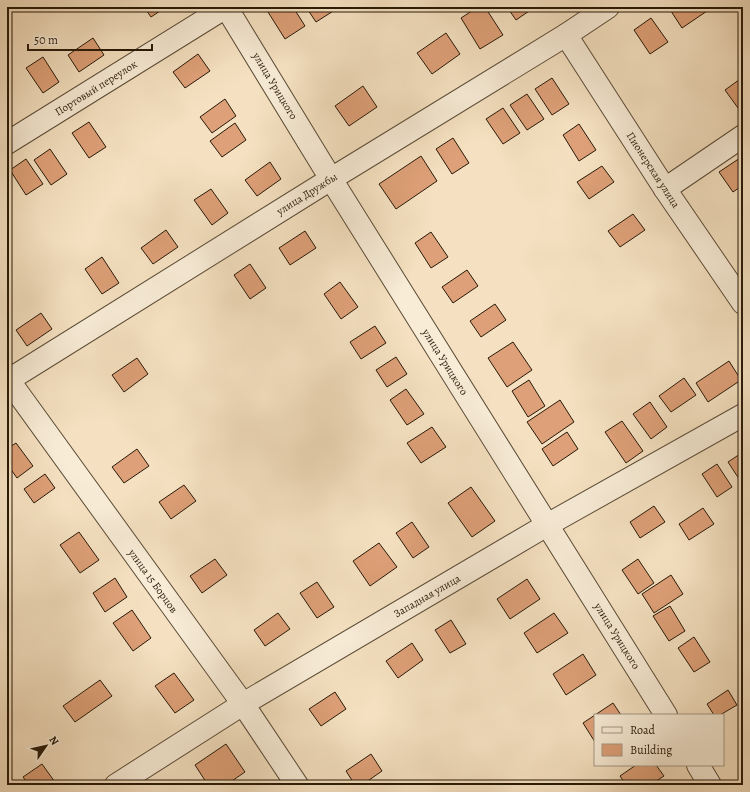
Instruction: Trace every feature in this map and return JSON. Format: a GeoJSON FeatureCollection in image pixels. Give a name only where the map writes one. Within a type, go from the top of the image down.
{"type":"FeatureCollection","features":[{"type":"Feature","properties":{"kind":"street","name":"Портовый переулок"},"geometry":{"type":"LineString","coordinates":[[7,144],[226,7]]}},
{"type":"Feature","properties":{"kind":"street","name":"улица Урицкого"},"geometry":{"type":"LineString","coordinates":[[226,7],[331,179],[665,714]]}},
{"type":"Feature","properties":{"kind":"street","name":"улица Дружбы"},"geometry":{"type":"LineString","coordinates":[[7,380],[566,35],[606,8]]}},
{"type":"Feature","properties":{"kind":"street","name":"Пионерская улица"},"geometry":{"type":"LineString","coordinates":[[566,35],[665,189],[743,303]]}},
{"type":"Feature","properties":{"kind":"street"},"geometry":{"type":"LineString","coordinates":[[665,189],[743,136]]}},
{"type":"Feature","properties":{"kind":"street","name":"улица 15 Борцов"},"geometry":{"type":"LineString","coordinates":[[7,380],[243,704],[297,785]]}},
{"type":"Feature","properties":{"kind":"street","name":"Западная улица"},"geometry":{"type":"LineString","coordinates":[[116,785],[243,704],[547,525],[743,415]]}},
{"type":"Feature","properties":{"kind":"street"},"geometry":{"type":"LineString","coordinates":[[699,766],[710,785]]}},
{"type":"Feature","properties":{"kind":"building"},"geometry":{"type":"Polygon","coordinates":[[[144,7],[166,7],[151,17],[144,7]]]}},
{"type":"Feature","properties":{"kind":"building"},"geometry":{"type":"Polygon","coordinates":[[[276,7],[293,7],[305,26],[285,39],[268,12],[276,7]]]}},
{"type":"Feature","properties":{"kind":"building"},"geometry":{"type":"Polygon","coordinates":[[[306,7],[337,7],[338,8],[316,22],[306,7]]]}},
{"type":"Feature","properties":{"kind":"building"},"geometry":{"type":"Polygon","coordinates":[[[478,7],[485,7],[503,35],[480,49],[461,18],[478,7]]]}},
{"type":"Feature","properties":{"kind":"building"},"geometry":{"type":"Polygon","coordinates":[[[507,7],[535,7],[516,20],[507,7]]]}},
{"type":"Feature","properties":{"kind":"building"},"geometry":{"type":"Polygon","coordinates":[[[708,7],[710,9],[682,28],[669,8],[708,7]]]}},
{"type":"Feature","properties":{"kind":"building"},"geometry":{"type":"Polygon","coordinates":[[[651,18],[668,42],[650,54],[634,30],[651,18]]]}},
{"type":"Feature","properties":{"kind":"building"},"geometry":{"type":"Polygon","coordinates":[[[446,33],[460,54],[432,74],[417,53],[446,33]]]}},
{"type":"Feature","properties":{"kind":"building"},"geometry":{"type":"Polygon","coordinates":[[[93,38],[104,55],[79,72],[68,55],[93,38]]]}},
{"type":"Feature","properties":{"kind":"building"},"geometry":{"type":"Polygon","coordinates":[[[198,54],[210,71],[185,88],[173,72],[198,54]]]}},
{"type":"Feature","properties":{"kind":"building"},"geometry":{"type":"Polygon","coordinates":[[[43,57],[59,82],[43,93],[26,68],[43,57]]]}},
{"type":"Feature","properties":{"kind":"building"},"geometry":{"type":"Polygon","coordinates":[[[743,77],[743,105],[738,108],[725,90],[743,77]]]}},
{"type":"Feature","properties":{"kind":"building"},"geometry":{"type":"Polygon","coordinates":[[[552,78],[569,104],[552,115],[535,89],[552,78]]]}},
{"type":"Feature","properties":{"kind":"building"},"geometry":{"type":"Polygon","coordinates":[[[363,86],[377,107],[349,126],[335,106],[363,86]]]}},
{"type":"Feature","properties":{"kind":"building"},"geometry":{"type":"Polygon","coordinates":[[[527,94],[544,119],[527,130],[510,105],[527,94]]]}},
{"type":"Feature","properties":{"kind":"building"},"geometry":{"type":"Polygon","coordinates":[[[225,99],[236,116],[212,133],[200,117],[225,99]]]}},
{"type":"Feature","properties":{"kind":"building"},"geometry":{"type":"Polygon","coordinates":[[[503,108],[520,133],[503,144],[486,119],[503,108]]]}},
{"type":"Feature","properties":{"kind":"building"},"geometry":{"type":"Polygon","coordinates":[[[89,122],[106,147],[89,158],[72,133],[89,122]]]}},
{"type":"Feature","properties":{"kind":"building"},"geometry":{"type":"Polygon","coordinates":[[[235,123],[246,140],[222,157],[210,141],[235,123]]]}},
{"type":"Feature","properties":{"kind":"building"},"geometry":{"type":"Polygon","coordinates":[[[579,124],[596,150],[579,161],[563,135],[579,124]]]}},
{"type":"Feature","properties":{"kind":"building"},"geometry":{"type":"Polygon","coordinates":[[[453,138],[469,163],[452,174],[436,149],[453,138]]]}},
{"type":"Feature","properties":{"kind":"building"},"geometry":{"type":"Polygon","coordinates":[[[50,149],[67,174],[51,185],[34,160],[50,149]]]}},
{"type":"Feature","properties":{"kind":"building"},"geometry":{"type":"Polygon","coordinates":[[[421,156],[437,181],[396,209],[379,184],[421,156]]]}},
{"type":"Feature","properties":{"kind":"building"},"geometry":{"type":"Polygon","coordinates":[[[743,156],[743,185],[733,192],[719,172],[743,156]]]}},
{"type":"Feature","properties":{"kind":"building"},"geometry":{"type":"Polygon","coordinates":[[[26,159],[43,184],[26,195],[10,170],[26,159]]]}},
{"type":"Feature","properties":{"kind":"building"},"geometry":{"type":"Polygon","coordinates":[[[270,162],[281,179],[257,196],[245,180],[270,162]]]}},
{"type":"Feature","properties":{"kind":"building"},"geometry":{"type":"Polygon","coordinates":[[[602,166],[614,182],[589,199],[577,182],[602,166]]]}},
{"type":"Feature","properties":{"kind":"building"},"geometry":{"type":"Polygon","coordinates":[[[211,189],[228,213],[212,225],[194,200],[211,189]]]}},
{"type":"Feature","properties":{"kind":"building"},"geometry":{"type":"Polygon","coordinates":[[[633,214],[645,230],[620,247],[608,231],[633,214]]]}},
{"type":"Feature","properties":{"kind":"building"},"geometry":{"type":"Polygon","coordinates":[[[166,230],[178,247],[153,264],[141,248],[166,230]]]}},
{"type":"Feature","properties":{"kind":"building"},"geometry":{"type":"Polygon","coordinates":[[[305,231],[316,248],[290,265],[279,248],[305,231]]]}},
{"type":"Feature","properties":{"kind":"building"},"geometry":{"type":"Polygon","coordinates":[[[431,232],[448,257],[431,268],[415,243],[431,232]]]}},
{"type":"Feature","properties":{"kind":"building"},"geometry":{"type":"Polygon","coordinates":[[[102,257],[119,283],[102,294],[85,269],[102,257]]]}},
{"type":"Feature","properties":{"kind":"building"},"geometry":{"type":"Polygon","coordinates":[[[250,264],[266,288],[250,299],[234,275],[250,264]]]}},
{"type":"Feature","properties":{"kind":"building"},"geometry":{"type":"Polygon","coordinates":[[[467,270],[478,286],[453,303],[442,287],[467,270]]]}},
{"type":"Feature","properties":{"kind":"building"},"geometry":{"type":"Polygon","coordinates":[[[340,282],[358,307],[341,319],[324,294],[340,282]]]}},
{"type":"Feature","properties":{"kind":"building"},"geometry":{"type":"Polygon","coordinates":[[[495,304],[506,320],[481,337],[470,321],[495,304]]]}},
{"type":"Feature","properties":{"kind":"building"},"geometry":{"type":"Polygon","coordinates":[[[41,313],[52,329],[27,346],[16,330],[41,313]]]}},
{"type":"Feature","properties":{"kind":"building"},"geometry":{"type":"Polygon","coordinates":[[[375,326],[386,343],[361,359],[350,342],[375,326]]]}},
{"type":"Feature","properties":{"kind":"building"},"geometry":{"type":"Polygon","coordinates":[[[513,342],[532,370],[507,387],[488,358],[513,342]]]}},
{"type":"Feature","properties":{"kind":"building"},"geometry":{"type":"Polygon","coordinates":[[[396,357],[407,374],[387,387],[376,370],[396,357]]]}},
{"type":"Feature","properties":{"kind":"building"},"geometry":{"type":"Polygon","coordinates":[[[137,358],[148,374],[124,392],[112,375],[137,358]]]}},
{"type":"Feature","properties":{"kind":"building"},"geometry":{"type":"Polygon","coordinates":[[[729,361],[741,380],[708,402],[696,383],[729,361]]]}},
{"type":"Feature","properties":{"kind":"building"},"geometry":{"type":"Polygon","coordinates":[[[684,378],[696,395],[671,412],[659,396],[684,378]]]}},
{"type":"Feature","properties":{"kind":"building"},"geometry":{"type":"Polygon","coordinates":[[[529,380],[545,406],[528,417],[512,391],[529,380]]]}},
{"type":"Feature","properties":{"kind":"building"},"geometry":{"type":"Polygon","coordinates":[[[406,389],[424,414],[407,425],[390,400],[406,389]]]}},
{"type":"Feature","properties":{"kind":"building"},"geometry":{"type":"Polygon","coordinates":[[[560,400],[574,422],[542,444],[527,422],[560,400]]]}},
{"type":"Feature","properties":{"kind":"building"},"geometry":{"type":"Polygon","coordinates":[[[650,402],[667,427],[651,439],[633,414],[650,402]]]}},
{"type":"Feature","properties":{"kind":"building"},"geometry":{"type":"Polygon","coordinates":[[[622,421],[643,451],[626,463],[605,432],[622,421]]]}},
{"type":"Feature","properties":{"kind":"building"},"geometry":{"type":"Polygon","coordinates":[[[432,427],[446,447],[421,463],[407,443],[432,427]]]}},
{"type":"Feature","properties":{"kind":"building"},"geometry":{"type":"Polygon","coordinates":[[[567,432],[578,449],[553,466],[542,449],[567,432]]]}},
{"type":"Feature","properties":{"kind":"building"},"geometry":{"type":"Polygon","coordinates":[[[16,443],[33,466],[17,478],[7,464],[7,449],[16,443]]]}},
{"type":"Feature","properties":{"kind":"building"},"geometry":{"type":"Polygon","coordinates":[[[137,449],[149,466],[124,483],[112,467],[137,449]]]}},
{"type":"Feature","properties":{"kind":"building"},"geometry":{"type":"Polygon","coordinates":[[[743,452],[743,485],[728,462],[743,452]]]}},
{"type":"Feature","properties":{"kind":"building"},"geometry":{"type":"Polygon","coordinates":[[[717,464],[732,487],[717,497],[702,474],[717,464]]]}},
{"type":"Feature","properties":{"kind":"building"},"geometry":{"type":"Polygon","coordinates":[[[45,474],[55,488],[34,503],[24,489],[45,474]]]}},
{"type":"Feature","properties":{"kind":"building"},"geometry":{"type":"Polygon","coordinates":[[[184,485],[196,501],[171,519],[159,502],[184,485]]]}},
{"type":"Feature","properties":{"kind":"building"},"geometry":{"type":"Polygon","coordinates":[[[471,487],[495,521],[472,537],[448,503],[471,487]]]}},
{"type":"Feature","properties":{"kind":"building"},"geometry":{"type":"Polygon","coordinates":[[[654,506],[665,522],[640,538],[630,522],[654,506]]]}},
{"type":"Feature","properties":{"kind":"building"},"geometry":{"type":"Polygon","coordinates":[[[703,508],[714,524],[689,540],[679,524],[703,508]]]}},
{"type":"Feature","properties":{"kind":"building"},"geometry":{"type":"Polygon","coordinates":[[[412,522],[429,547],[413,558],[396,533],[412,522]]]}},
{"type":"Feature","properties":{"kind":"building"},"geometry":{"type":"Polygon","coordinates":[[[79,532],[99,560],[80,573],[60,545],[79,532]]]}},
{"type":"Feature","properties":{"kind":"building"},"geometry":{"type":"Polygon","coordinates":[[[379,543],[397,567],[370,586],[353,561],[379,543]]]}},
{"type":"Feature","properties":{"kind":"building"},"geometry":{"type":"Polygon","coordinates":[[[215,559],[227,575],[202,593],[190,576],[215,559]]]}},
{"type":"Feature","properties":{"kind":"building"},"geometry":{"type":"Polygon","coordinates":[[[638,559],[654,583],[638,594],[622,570],[638,559]]]}},
{"type":"Feature","properties":{"kind":"building"},"geometry":{"type":"Polygon","coordinates":[[[671,575],[683,594],[654,613],[642,594],[671,575]]]}},
{"type":"Feature","properties":{"kind":"building"},"geometry":{"type":"Polygon","coordinates":[[[115,578],[127,597],[105,612],[93,593],[115,578]]]}},
{"type":"Feature","properties":{"kind":"building"},"geometry":{"type":"Polygon","coordinates":[[[527,579],[540,599],[510,619],[497,599],[527,579]]]}},
{"type":"Feature","properties":{"kind":"building"},"geometry":{"type":"Polygon","coordinates":[[[317,582],[334,607],[317,618],[300,593],[317,582]]]}},
{"type":"Feature","properties":{"kind":"building"},"geometry":{"type":"Polygon","coordinates":[[[670,606],[685,631],[669,641],[653,616],[670,606]]]}},
{"type":"Feature","properties":{"kind":"building"},"geometry":{"type":"Polygon","coordinates":[[[132,610],[151,638],[133,651],[113,623],[132,610]]]}},
{"type":"Feature","properties":{"kind":"building"},"geometry":{"type":"Polygon","coordinates":[[[278,613],[290,629],[265,646],[254,630],[278,613]]]}},
{"type":"Feature","properties":{"kind":"building"},"geometry":{"type":"Polygon","coordinates":[[[554,613],[568,633],[537,653],[524,633],[554,613]]]}},
{"type":"Feature","properties":{"kind":"building"},"geometry":{"type":"Polygon","coordinates":[[[451,620],[466,644],[450,653],[435,630],[451,620]]]}},
{"type":"Feature","properties":{"kind":"building"},"geometry":{"type":"Polygon","coordinates":[[[694,637],[710,662],[694,672],[678,648],[694,637]]]}},
{"type":"Feature","properties":{"kind":"building"},"geometry":{"type":"Polygon","coordinates":[[[412,643],[423,660],[398,678],[386,661],[412,643]]]}},
{"type":"Feature","properties":{"kind":"building"},"geometry":{"type":"Polygon","coordinates":[[[583,654],[596,675],[566,695],[553,674],[583,654]]]}},
{"type":"Feature","properties":{"kind":"building"},"geometry":{"type":"Polygon","coordinates":[[[174,673],[194,700],[175,713],[155,686],[174,673]]]}},
{"type":"Feature","properties":{"kind":"building"},"geometry":{"type":"Polygon","coordinates":[[[100,680],[112,696],[75,722],[63,706],[100,680]]]}},
{"type":"Feature","properties":{"kind":"building"},"geometry":{"type":"Polygon","coordinates":[[[728,690],[737,705],[722,714],[713,714],[707,704],[728,690]]]}},
{"type":"Feature","properties":{"kind":"building"},"geometry":{"type":"Polygon","coordinates":[[[335,692],[346,709],[321,726],[309,709],[335,692]]]}},
{"type":"Feature","properties":{"kind":"building"},"geometry":{"type":"Polygon","coordinates":[[[613,703],[620,714],[596,714],[613,703]]]}},
{"type":"Feature","properties":{"kind":"building"},"geometry":{"type":"Polygon","coordinates":[[[594,716],[594,740],[583,723],[594,716]]]}},
{"type":"Feature","properties":{"kind":"building"},"geometry":{"type":"Polygon","coordinates":[[[226,744],[245,772],[226,785],[208,785],[195,765],[226,744]]]}},
{"type":"Feature","properties":{"kind":"building"},"geometry":{"type":"Polygon","coordinates":[[[371,754],[382,771],[362,785],[355,785],[346,771],[371,754]]]}},
{"type":"Feature","properties":{"kind":"building"},"geometry":{"type":"Polygon","coordinates":[[[42,764],[57,785],[29,785],[23,777],[42,764]]]}},
{"type":"Feature","properties":{"kind":"building"},"geometry":{"type":"Polygon","coordinates":[[[635,766],[657,766],[664,776],[650,785],[626,785],[620,776],[635,766]]]}},
{"type":"Feature","properties":{"kind":"building"},"geometry":{"type":"Polygon","coordinates":[[[189,780],[193,785],[181,785],[189,780]]]}}]}
